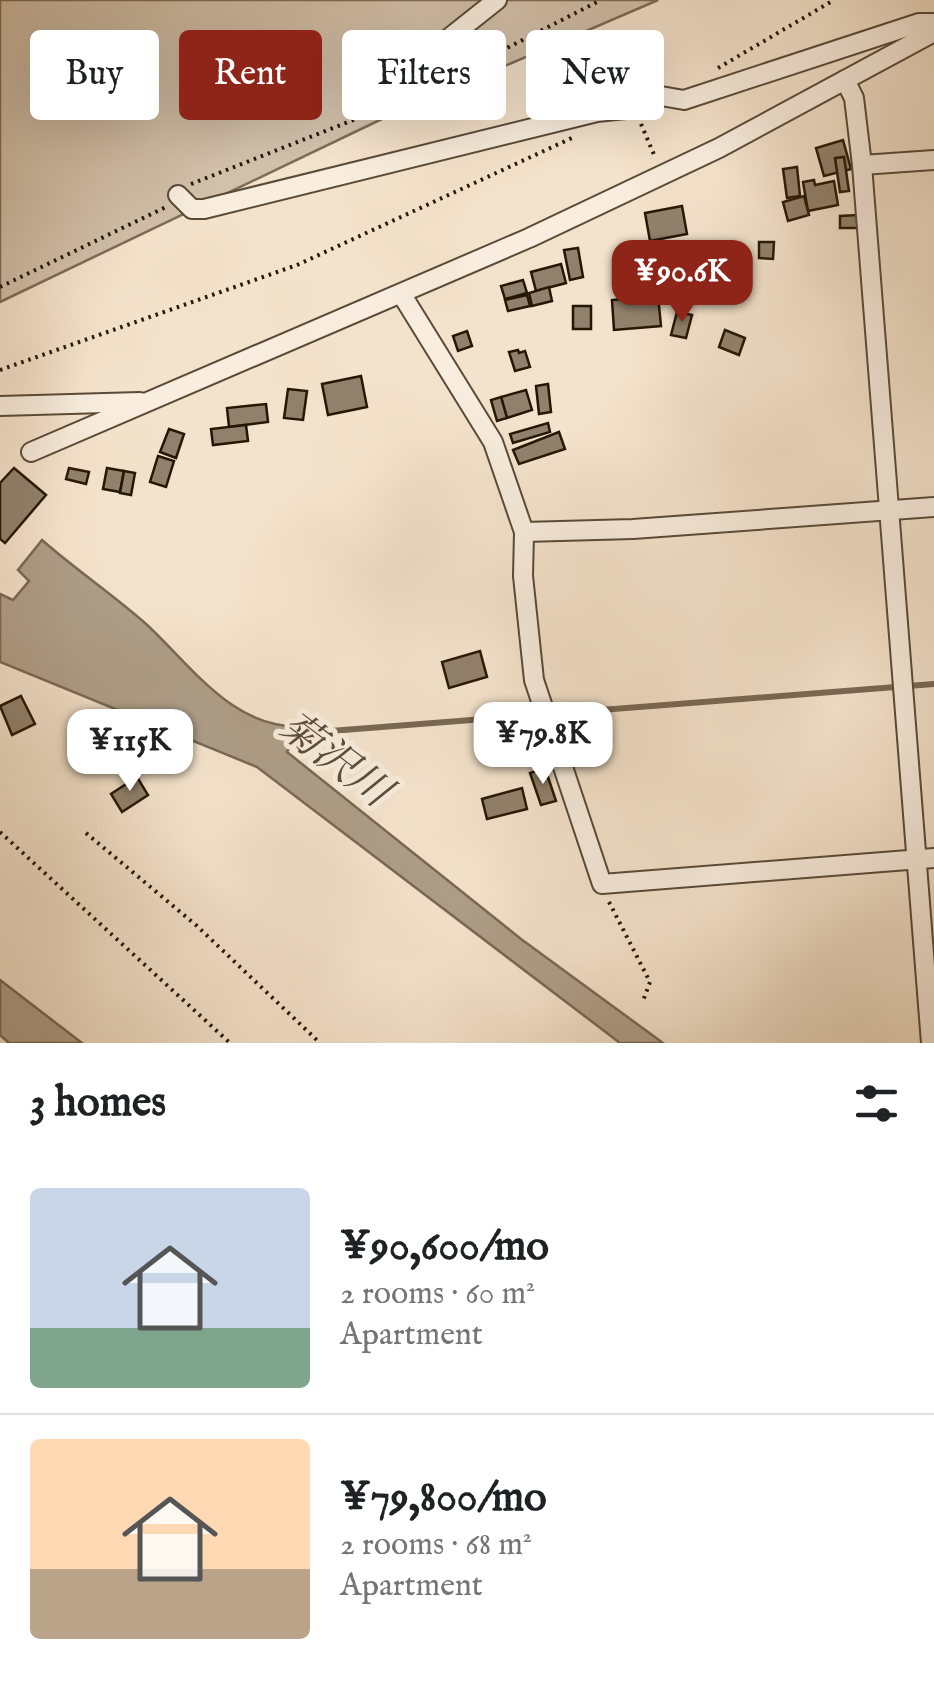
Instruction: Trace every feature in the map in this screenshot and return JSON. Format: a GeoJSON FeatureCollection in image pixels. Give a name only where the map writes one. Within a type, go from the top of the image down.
{"type":"FeatureCollection","features":[{"type":"Feature","properties":{"kind":"street"},"geometry":{"type":"LineString","coordinates":[[459,30],[498,0]]}},
{"type":"Feature","properties":{"kind":"street"},"geometry":{"type":"LineString","coordinates":[[664,97],[684,100],[919,23],[934,23]]}},
{"type":"Feature","properties":{"kind":"street"},"geometry":{"type":"LineString","coordinates":[[32,452],[402,296],[662,175],[934,32]]}},
{"type":"Feature","properties":{"kind":"street"},"geometry":{"type":"LineString","coordinates":[[845,80],[854,98],[862,165],[888,510],[925,859],[930,1043]]}},
{"type":"Feature","properties":{"kind":"street"},"geometry":{"type":"LineString","coordinates":[[178,194],[192,208],[204,209],[565,120]]}},
{"type":"Feature","properties":{"kind":"street"},"geometry":{"type":"LineString","coordinates":[[862,165],[934,160]]}},
{"type":"Feature","properties":{"kind":"street"},"geometry":{"type":"LineString","coordinates":[[402,296],[494,442],[524,532],[523,576],[534,680],[602,884],[925,859]]}},
{"type":"Feature","properties":{"kind":"street"},"geometry":{"type":"LineString","coordinates":[[0,406],[150,401]]}},
{"type":"Feature","properties":{"kind":"street"},"geometry":{"type":"LineString","coordinates":[[524,532],[633,529],[934,507]]}},
{"type":"Feature","properties":{"kind":"path"},"geometry":{"type":"LineString","coordinates":[[0,287],[169,206],[200,178],[330,132],[409,98],[601,0]]}},
{"type":"Feature","properties":{"kind":"path"},"geometry":{"type":"LineString","coordinates":[[705,76],[834,0]]}},
{"type":"Feature","properties":{"kind":"path"},"geometry":{"type":"LineString","coordinates":[[640,120],[662,175]]}},
{"type":"Feature","properties":{"kind":"path"},"geometry":{"type":"LineString","coordinates":[[0,370],[297,265],[585,132]]}},
{"type":"Feature","properties":{"kind":"path"},"geometry":{"type":"LineString","coordinates":[[0,832],[230,1043]]}},
{"type":"Feature","properties":{"kind":"path"},"geometry":{"type":"LineString","coordinates":[[86,833],[197,926],[320,1043]]}},
{"type":"Feature","properties":{"kind":"path"},"geometry":{"type":"LineString","coordinates":[[602,884],[618,924],[650,982],[644,1001]]}},
{"type":"Feature","properties":{"kind":"shaded area"},"geometry":{"type":"Polygon","coordinates":[[[0,0],[658,0],[588,30],[526,30],[526,57],[506,65],[506,30],[342,30],[342,120],[380,120],[0,302],[0,0]]]}},
{"type":"Feature","properties":{"kind":"shaded area"},"geometry":{"type":"Polygon","coordinates":[[[42,540],[145,623],[234,706],[255,718],[302,726],[287,752],[521,939],[663,1043],[620,1043],[257,767],[0,662],[0,594],[13,600],[29,581],[18,570],[42,540]]]}},
{"type":"Feature","properties":{"kind":"shaded area"},"geometry":{"type":"Polygon","coordinates":[[[0,980],[82,1043],[9,1043],[0,1035],[0,980]]]}},
{"type":"Feature","properties":{"kind":"building"},"geometry":{"type":"Polygon","coordinates":[[[843,140],[851,169],[824,176],[816,148],[843,140]]]}},
{"type":"Feature","properties":{"kind":"building"},"geometry":{"type":"Polygon","coordinates":[[[844,157],[849,191],[840,192],[835,158],[844,157]]]}},
{"type":"Feature","properties":{"kind":"building"},"geometry":{"type":"Polygon","coordinates":[[[797,167],[800,196],[787,198],[783,169],[797,167]]]}},
{"type":"Feature","properties":{"kind":"building"},"geometry":{"type":"Polygon","coordinates":[[[814,180],[815,185],[834,181],[838,205],[808,211],[803,182],[814,180]]]}},
{"type":"Feature","properties":{"kind":"building"},"geometry":{"type":"Polygon","coordinates":[[[804,196],[809,215],[788,221],[783,202],[804,196]]]}},
{"type":"Feature","properties":{"kind":"building"},"geometry":{"type":"Polygon","coordinates":[[[682,206],[687,234],[650,241],[645,213],[682,206]]]}},
{"type":"Feature","properties":{"kind":"building"},"geometry":{"type":"Polygon","coordinates":[[[858,215],[858,228],[840,228],[840,216],[858,215]]]}},
{"type":"Feature","properties":{"kind":"building"},"geometry":{"type":"Polygon","coordinates":[[[759,242],[774,242],[773,259],[759,258],[759,242]]]}},
{"type":"Feature","properties":{"kind":"building"},"geometry":{"type":"Polygon","coordinates":[[[578,248],[583,277],[570,280],[564,250],[578,248]]]}},
{"type":"Feature","properties":{"kind":"building"},"geometry":{"type":"Polygon","coordinates":[[[673,263],[675,282],[654,284],[652,264],[673,263]]]}},
{"type":"Feature","properties":{"kind":"building"},"geometry":{"type":"Polygon","coordinates":[[[561,264],[566,283],[536,291],[531,272],[561,264]]]}},
{"type":"Feature","properties":{"kind":"building"},"geometry":{"type":"Polygon","coordinates":[[[523,280],[527,293],[505,299],[501,286],[523,280]]]}},
{"type":"Feature","properties":{"kind":"building"},"geometry":{"type":"Polygon","coordinates":[[[549,287],[552,301],[532,306],[529,293],[549,287]]]}},
{"type":"Feature","properties":{"kind":"building"},"geometry":{"type":"Polygon","coordinates":[[[527,295],[530,306],[508,311],[505,300],[527,295]]]}},
{"type":"Feature","properties":{"kind":"building"},"geometry":{"type":"Polygon","coordinates":[[[658,295],[661,326],[614,330],[612,300],[658,295]]]}},
{"type":"Feature","properties":{"kind":"building"},"geometry":{"type":"Polygon","coordinates":[[[573,306],[591,306],[591,329],[573,329],[573,306]]]}},
{"type":"Feature","properties":{"kind":"building"},"geometry":{"type":"Polygon","coordinates":[[[677,312],[692,315],[686,338],[671,335],[677,312]]]}},
{"type":"Feature","properties":{"kind":"building"},"geometry":{"type":"Polygon","coordinates":[[[725,330],[745,338],[739,355],[719,347],[725,330]]]}},
{"type":"Feature","properties":{"kind":"building"},"geometry":{"type":"Polygon","coordinates":[[[467,331],[472,346],[458,351],[453,336],[467,331]]]}},
{"type":"Feature","properties":{"kind":"building"},"geometry":{"type":"Polygon","coordinates":[[[525,351],[530,367],[515,371],[509,352],[525,351]]]}},
{"type":"Feature","properties":{"kind":"building"},"geometry":{"type":"Polygon","coordinates":[[[361,376],[367,407],[328,415],[322,384],[361,376]]]}},
{"type":"Feature","properties":{"kind":"building"},"geometry":{"type":"Polygon","coordinates":[[[548,384],[551,412],[539,414],[536,386],[548,384]]]}},
{"type":"Feature","properties":{"kind":"building"},"geometry":{"type":"Polygon","coordinates":[[[288,389],[307,391],[303,420],[284,418],[288,389]]]}},
{"type":"Feature","properties":{"kind":"building"},"geometry":{"type":"Polygon","coordinates":[[[526,390],[532,410],[507,418],[501,397],[526,390]]]}},
{"type":"Feature","properties":{"kind":"building"},"geometry":{"type":"Polygon","coordinates":[[[501,397],[507,418],[497,421],[491,400],[501,397]]]}},
{"type":"Feature","properties":{"kind":"building"},"geometry":{"type":"Polygon","coordinates":[[[266,404],[268,422],[229,427],[227,408],[266,404]]]}},
{"type":"Feature","properties":{"kind":"building"},"geometry":{"type":"Polygon","coordinates":[[[548,423],[550,432],[513,443],[510,434],[548,423]]]}},
{"type":"Feature","properties":{"kind":"building"},"geometry":{"type":"Polygon","coordinates":[[[246,425],[248,441],[213,445],[211,429],[246,425]]]}},
{"type":"Feature","properties":{"kind":"building"},"geometry":{"type":"Polygon","coordinates":[[[169,429],[184,434],[176,458],[160,452],[169,429]]]}},
{"type":"Feature","properties":{"kind":"building"},"geometry":{"type":"Polygon","coordinates":[[[559,432],[565,449],[519,464],[513,450],[559,432]]]}},
{"type":"Feature","properties":{"kind":"building"},"geometry":{"type":"Polygon","coordinates":[[[158,456],[174,461],[166,487],[150,482],[158,456]]]}},
{"type":"Feature","properties":{"kind":"building"},"geometry":{"type":"Polygon","coordinates":[[[14,468],[46,495],[5,543],[0,539],[0,483],[14,468]]]}},
{"type":"Feature","properties":{"kind":"building"},"geometry":{"type":"Polygon","coordinates":[[[69,468],[89,472],[86,484],[66,479],[69,468]]]}},
{"type":"Feature","properties":{"kind":"building"},"geometry":{"type":"Polygon","coordinates":[[[107,468],[124,471],[120,492],[103,489],[107,468]]]}},
{"type":"Feature","properties":{"kind":"building"},"geometry":{"type":"Polygon","coordinates":[[[124,471],[135,473],[131,495],[120,493],[124,471]]]}},
{"type":"Feature","properties":{"kind":"building"},"geometry":{"type":"Polygon","coordinates":[[[480,651],[487,677],[449,688],[442,662],[480,651]]]}},
{"type":"Feature","properties":{"kind":"building"},"geometry":{"type":"Polygon","coordinates":[[[21,696],[35,724],[12,735],[0,706],[21,696]]]}},
{"type":"Feature","properties":{"kind":"building"},"geometry":{"type":"Polygon","coordinates":[[[137,749],[141,762],[117,770],[113,757],[137,749]]]}},
{"type":"Feature","properties":{"kind":"building"},"geometry":{"type":"Polygon","coordinates":[[[545,768],[556,801],[541,805],[530,773],[545,768]]]}},
{"type":"Feature","properties":{"kind":"building"},"geometry":{"type":"Polygon","coordinates":[[[137,777],[148,795],[122,812],[111,794],[137,777]]]}},
{"type":"Feature","properties":{"kind":"building"},"geometry":{"type":"Polygon","coordinates":[[[522,788],[527,809],[487,819],[482,799],[522,788]]]}},
{"type":"Feature","properties":{"kind":"waterway","name":"菊沢川"},"geometry":{"type":"LineString","coordinates":[[292,734],[934,684]]}}]}
